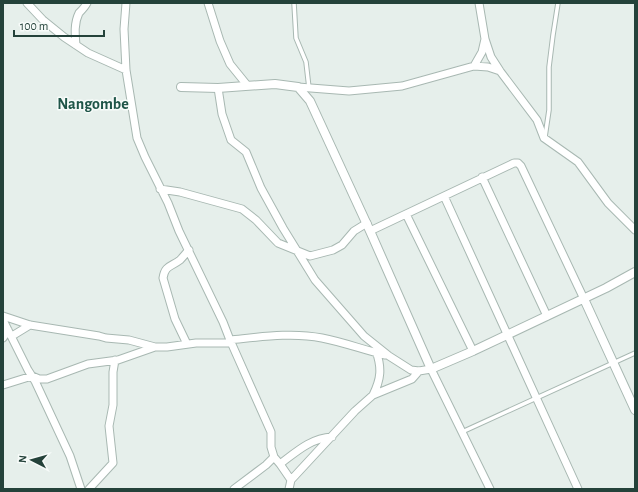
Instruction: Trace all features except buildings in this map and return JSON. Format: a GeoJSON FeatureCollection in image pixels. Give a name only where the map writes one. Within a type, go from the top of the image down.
{"type":"FeatureCollection","features":[{"type":"Feature","properties":{"kind":"street"},"geometry":{"type":"LineString","coordinates":[[27,3],[54,31],[88,53],[126,70]]}},
{"type":"Feature","properties":{"kind":"street"},"geometry":{"type":"LineString","coordinates":[[76,45],[76,22],[87,3]]}},
{"type":"Feature","properties":{"kind":"street"},"geometry":{"type":"LineString","coordinates":[[126,3],[124,29],[126,70],[138,138],[145,157],[223,322],[230,342],[271,432],[271,447],[274,457],[291,480]]}},
{"type":"Feature","properties":{"kind":"street"},"geometry":{"type":"LineString","coordinates":[[208,3],[220,41],[230,64],[248,85]]}},
{"type":"Feature","properties":{"kind":"street"},"geometry":{"type":"LineString","coordinates":[[479,3],[485,40],[492,57],[500,71],[537,120],[544,138],[578,162],[608,203],[635,230]]}},
{"type":"Feature","properties":{"kind":"street"},"geometry":{"type":"LineString","coordinates":[[474,66],[482,52],[485,40]]}},
{"type":"Feature","properties":{"kind":"street"},"geometry":{"type":"LineString","coordinates":[[181,87],[218,88],[275,84],[349,91],[402,86],[474,66],[488,67],[500,71]]}},
{"type":"Feature","properties":{"kind":"street"},"geometry":{"type":"LineString","coordinates":[[298,87],[310,101],[367,223],[431,369],[490,489]]}},
{"type":"Feature","properties":{"kind":"street"},"geometry":{"type":"LineString","coordinates":[[218,88],[222,114],[231,140],[246,152],[261,188],[283,228],[316,280],[364,336],[389,356],[411,370],[419,371],[431,369],[473,351],[606,288],[635,272]]}},
{"type":"Feature","properties":{"kind":"street"},"geometry":{"type":"LineString","coordinates":[[370,231],[482,177],[514,163],[518,163],[521,166],[584,298],[635,410]]}},
{"type":"Feature","properties":{"kind":"street"},"geometry":{"type":"LineString","coordinates":[[482,177],[546,316]]}},
{"type":"Feature","properties":{"kind":"street"},"geometry":{"type":"LineString","coordinates":[[160,189],[180,192],[242,209],[256,220],[278,243],[310,256],[333,250],[342,245],[354,231],[367,223]]}},
{"type":"Feature","properties":{"kind":"street"},"geometry":{"type":"LineString","coordinates":[[444,196],[578,489]]}},
{"type":"Feature","properties":{"kind":"street"},"geometry":{"type":"LineString","coordinates":[[406,214],[473,351]]}},
{"type":"Feature","properties":{"kind":"street"},"geometry":{"type":"LineString","coordinates":[[187,344],[175,319],[163,278],[164,271],[181,260],[189,250]]}},
{"type":"Feature","properties":{"kind":"street"},"geometry":{"type":"LineString","coordinates":[[3,316],[30,325],[106,338],[130,340],[155,347],[230,342],[270,337],[302,336],[322,338],[389,356]]}},
{"type":"Feature","properties":{"kind":"street"},"geometry":{"type":"LineString","coordinates":[[3,320],[32,376],[70,456],[82,489]]}},
{"type":"Feature","properties":{"kind":"street"},"geometry":{"type":"LineString","coordinates":[[3,338],[10,333],[30,325]]}},
{"type":"Feature","properties":{"kind":"street"},"geometry":{"type":"LineString","coordinates":[[373,344],[380,365],[379,382],[373,395]]}},
{"type":"Feature","properties":{"kind":"street"},"geometry":{"type":"LineString","coordinates":[[3,385],[32,376],[39,379],[47,379],[88,364],[115,360],[155,347]]}},
{"type":"Feature","properties":{"kind":"street"},"geometry":{"type":"LineString","coordinates":[[89,489],[113,463],[109,426],[113,405],[113,372],[115,360]]}},
{"type":"Feature","properties":{"kind":"street"},"geometry":{"type":"LineString","coordinates":[[289,489],[291,480],[355,411],[373,395],[412,379],[419,371]]}},
{"type":"Feature","properties":{"kind":"street"},"geometry":{"type":"LineString","coordinates":[[280,464],[306,444],[321,438],[332,437]]}},
{"type":"Feature","properties":{"kind":"street"},"geometry":{"type":"LineString","coordinates":[[234,489],[266,466],[274,457]]}},
{"type":"Feature","properties":{"kind":"lane"},"geometry":{"type":"LineString","coordinates":[[294,3],[296,38],[306,62],[309,88]]}},
{"type":"Feature","properties":{"kind":"lane"},"geometry":{"type":"LineString","coordinates":[[544,138],[549,110],[550,61],[558,3]]}},
{"type":"Feature","properties":{"kind":"lane"},"geometry":{"type":"LineString","coordinates":[[462,432],[635,353]]}},
{"type":"Feature","properties":{"kind":"district","name":"Nangombe"},"geometry":{"type":"Point","coordinates":[93,103]}}]}
